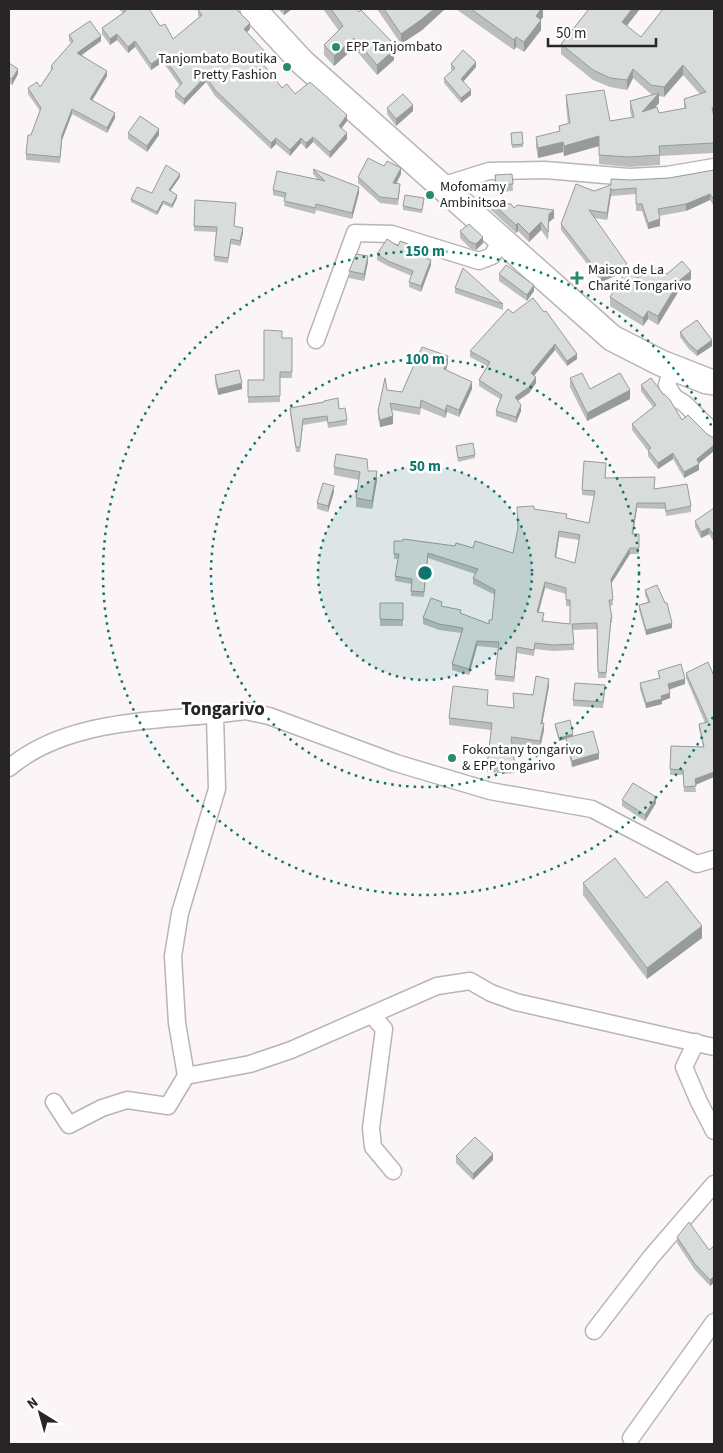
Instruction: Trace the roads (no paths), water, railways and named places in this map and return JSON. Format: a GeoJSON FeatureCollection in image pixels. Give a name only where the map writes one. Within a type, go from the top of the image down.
{"type":"FeatureCollection","features":[{"type":"Feature","properties":{"kind":"main road"},"geometry":{"type":"LineString","coordinates":[[253,9],[302,62],[612,338],[672,367],[714,382]]}},
{"type":"Feature","properties":{"kind":"street"},"geometry":{"type":"LineString","coordinates":[[441,186],[489,171],[545,170],[629,176],[667,175],[714,167]]}},
{"type":"Feature","properties":{"kind":"street"},"geometry":{"type":"LineString","coordinates":[[316,340],[355,233],[392,234],[479,261],[492,256],[501,240]]}},
{"type":"Feature","properties":{"kind":"street"},"geometry":{"type":"LineString","coordinates":[[672,367],[667,385],[674,397],[685,404],[714,433]]}},
{"type":"Feature","properties":{"kind":"street"},"geometry":{"type":"LineString","coordinates":[[9,768],[42,746],[89,729],[245,711],[269,716],[396,763],[490,791],[592,808],[697,864],[714,859]]}},
{"type":"Feature","properties":{"kind":"street"},"geometry":{"type":"LineString","coordinates":[[54,1102],[69,1125],[102,1108],[127,1100],[168,1106],[186,1076],[177,1023],[173,956],[180,914],[217,790],[215,715]]}},
{"type":"Feature","properties":{"kind":"street"},"geometry":{"type":"LineString","coordinates":[[186,1076],[250,1064],[291,1050],[373,1016],[437,986],[470,981],[491,993],[516,1002],[714,1047]]}},
{"type":"Feature","properties":{"kind":"street"},"geometry":{"type":"LineString","coordinates":[[373,1016],[384,1029],[371,1128],[373,1147],[393,1170]]}},
{"type":"Feature","properties":{"kind":"street"},"geometry":{"type":"LineString","coordinates":[[696,1042],[684,1067],[699,1102],[714,1130]]}},
{"type":"Feature","properties":{"kind":"street"},"geometry":{"type":"LineString","coordinates":[[594,1330],[651,1257],[714,1184]]}},
{"type":"Feature","properties":{"kind":"street"},"geometry":{"type":"LineString","coordinates":[[631,1438],[714,1322]]}},
{"type":"Feature","properties":{"kind":"place","name":"EPP Tanjombato"},"geometry":{"type":"Point","coordinates":[336,47]}},
{"type":"Feature","properties":{"kind":"place","name":"Tanjombato Boutika Pretty Fashion"},"geometry":{"type":"Point","coordinates":[287,67]}},
{"type":"Feature","properties":{"kind":"place","name":"Mofomamy Ambinitsoa"},"geometry":{"type":"Point","coordinates":[430,195]}},
{"type":"Feature","properties":{"kind":"place","name":"Maison de La Charité Tongarivo"},"geometry":{"type":"Point","coordinates":[577,278]}},
{"type":"Feature","properties":{"kind":"place","name":"Fokontany tongarivo & EPP tongarivo"},"geometry":{"type":"Point","coordinates":[452,758]}},
{"type":"Feature","properties":{"kind":"district","name":"Tongarivo"},"geometry":{"type":"Point","coordinates":[223,709]}}]}
